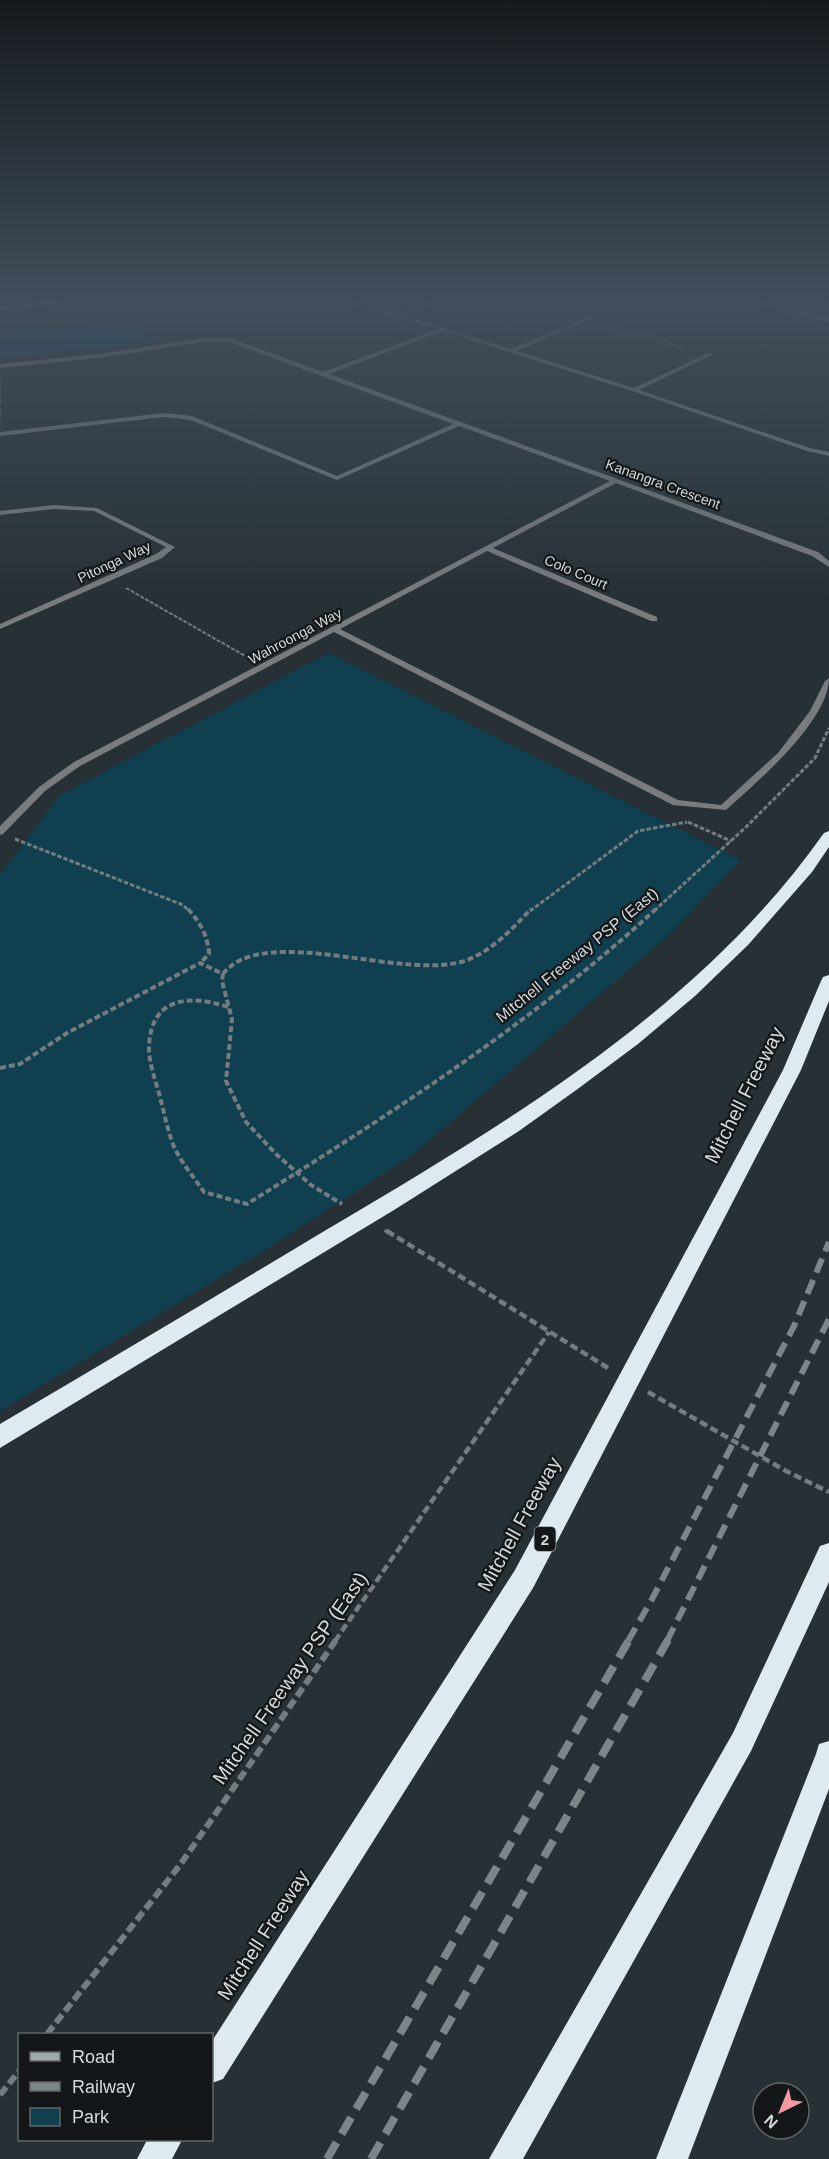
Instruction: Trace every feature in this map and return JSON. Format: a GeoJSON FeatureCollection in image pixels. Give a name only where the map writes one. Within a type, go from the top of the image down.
{"type":"FeatureCollection","features":[{"type":"Feature","properties":{"kind":"highway"},"geometry":{"type":"LineString","coordinates":[[0,1437],[382,1208],[506,1130],[561,1091],[670,1007],[724,959],[793,886],[829,836]]}},
{"type":"Feature","properties":{"kind":"highway","name":"Mitchell Freeway"},"geometry":{"type":"LineString","coordinates":[[213,2066],[524,1579],[792,1070],[829,981]]}},
{"type":"Feature","properties":{"kind":"highway"},"geometry":{"type":"LineString","coordinates":[[505,2159],[742,1742],[829,1555]]}},
{"type":"Feature","properties":{"kind":"highway"},"geometry":{"type":"LineString","coordinates":[[672,2159],[829,1754]]}},
{"type":"Feature","properties":{"kind":"highway"},"geometry":{"type":"LineString","coordinates":[[153,2159],[165,2141]]}},
{"type":"Feature","properties":{"kind":"street","name":"Kanangra Crescent"},"geometry":{"type":"LineString","coordinates":[[397,401],[815,554],[829,565]]}},
{"type":"Feature","properties":{"kind":"street"},"geometry":{"type":"LineString","coordinates":[[665,401],[809,450],[829,454]]}},
{"type":"Feature","properties":{"kind":"street"},"geometry":{"type":"LineString","coordinates":[[0,434],[164,415],[192,418],[337,478],[458,423]]}},
{"type":"Feature","properties":{"kind":"street","name":"Wahroonga Way"},"geometry":{"type":"LineString","coordinates":[[0,832],[42,789],[76,764],[336,630],[615,481]]}},
{"type":"Feature","properties":{"kind":"street","name":"Pitonga Way"},"geometry":{"type":"LineString","coordinates":[[0,513],[54,507],[95,509],[171,548],[110,579],[0,627]]}},
{"type":"Feature","properties":{"kind":"street","name":"Colo Court"},"geometry":{"type":"LineString","coordinates":[[488,549],[654,619]]}},
{"type":"Feature","properties":{"kind":"street"},"geometry":{"type":"LineString","coordinates":[[336,630],[676,803],[701,806],[723,808],[781,755],[814,711],[829,681]]}},
{"type":"Feature","properties":{"kind":"path"},"geometry":{"type":"LineString","coordinates":[[0,401],[0,434]]}},
{"type":"Feature","properties":{"kind":"path"},"geometry":{"type":"LineString","coordinates":[[110,579],[264,667]]}},
{"type":"Feature","properties":{"kind":"path","name":"Mitchell Freeway PSP (East)"},"geometry":{"type":"LineString","coordinates":[[229,1008],[190,997],[172,1001],[158,1018],[149,1048],[172,1142],[204,1192],[247,1204],[344,1143],[530,1014],[643,921],[731,841],[815,758],[829,728]]}},
{"type":"Feature","properties":{"kind":"path"},"geometry":{"type":"LineString","coordinates":[[688,822],[701,806]]}},
{"type":"Feature","properties":{"kind":"path"},"geometry":{"type":"LineString","coordinates":[[226,1081],[232,1019],[222,981],[223,974],[227,967],[244,956],[269,951],[433,965],[466,962],[494,946],[537,904],[638,831],[688,822],[731,841]]}},
{"type":"Feature","properties":{"kind":"path"},"geometry":{"type":"LineString","coordinates":[[0,1068],[20,1064],[67,1033],[200,963],[209,954],[209,942],[193,915],[183,905],[9,837]]}},
{"type":"Feature","properties":{"kind":"path"},"geometry":{"type":"LineString","coordinates":[[200,963],[223,974]]}},
{"type":"Feature","properties":{"kind":"path","name":"Mitchell Freeway PSP (East)"},"geometry":{"type":"LineString","coordinates":[[48,2033],[180,1865],[549,1332],[610,1369]]}},
{"type":"Feature","properties":{"kind":"path"},"geometry":{"type":"LineString","coordinates":[[640,1387],[829,1492]]}},
{"type":"Feature","properties":{"kind":"path"},"geometry":{"type":"LineString","coordinates":[[0,2095],[18,2072]]}},
{"type":"Feature","properties":{"kind":"green space"},"geometry":{"type":"Polygon","coordinates":[[[329,653],[741,860],[667,937],[411,1156],[265,1250],[0,1411],[0,875],[60,795],[329,653]]]}},
{"type":"Feature","properties":{"kind":"railway"},"geometry":{"type":"LineString","coordinates":[[628,1641],[794,1326],[829,1242]]}},
{"type":"Feature","properties":{"kind":"railway"},"geometry":{"type":"LineString","coordinates":[[667,1641],[829,1319]]}},
{"type":"Feature","properties":{"kind":"railway"},"geometry":{"type":"LineString","coordinates":[[327,2159],[629,1640]]}},
{"type":"Feature","properties":{"kind":"railway"},"geometry":{"type":"LineString","coordinates":[[371,2159],[668,1640]]}}]}
